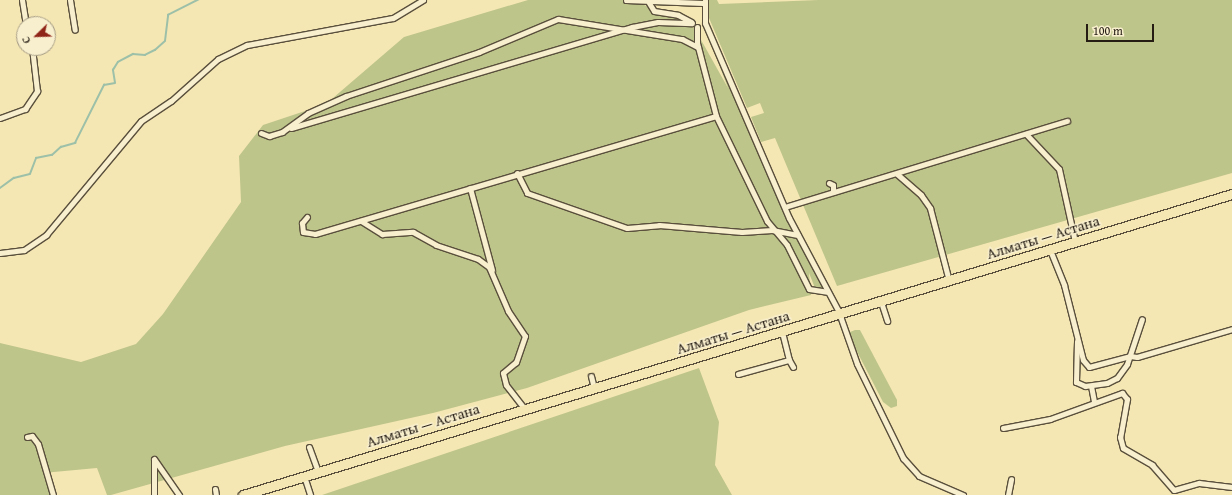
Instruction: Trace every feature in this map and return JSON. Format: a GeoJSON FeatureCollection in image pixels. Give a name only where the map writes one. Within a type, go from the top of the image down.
{"type":"FeatureCollection","features":[{"type":"Feature","properties":{"kind":"highway","name":"Алматы — Астана"},"geometry":{"type":"LineString","coordinates":[[243,495],[1232,194]]}},
{"type":"Feature","properties":{"kind":"street"},"geometry":{"type":"LineString","coordinates":[[22,0],[25,16]]}},
{"type":"Feature","properties":{"kind":"street"},"geometry":{"type":"LineString","coordinates":[[70,0],[75,30]]}},
{"type":"Feature","properties":{"kind":"street"},"geometry":{"type":"LineString","coordinates":[[0,253],[24,250],[46,235],[141,121],[171,101],[222,56],[272,40],[393,18],[423,0]]}},
{"type":"Feature","properties":{"kind":"street"},"geometry":{"type":"LineString","coordinates":[[626,0],[649,3],[704,2],[705,22],[785,207],[827,292],[840,314],[857,364],[906,463],[927,481],[963,495]]}},
{"type":"Feature","properties":{"kind":"street"},"geometry":{"type":"LineString","coordinates":[[649,3],[654,11],[685,17],[697,27],[698,47],[716,116],[772,230],[787,245],[809,289],[827,292]]}},
{"type":"Feature","properties":{"kind":"street"},"geometry":{"type":"LineString","coordinates":[[288,128],[308,113],[346,96],[479,52],[545,23],[573,20],[617,31],[682,39],[698,47]]}},
{"type":"Feature","properties":{"kind":"street"},"geometry":{"type":"LineString","coordinates":[[261,133],[269,136],[288,128],[617,31],[658,22],[692,23]]}},
{"type":"Feature","properties":{"kind":"street"},"geometry":{"type":"LineString","coordinates":[[697,27],[705,22]]}},
{"type":"Feature","properties":{"kind":"street"},"geometry":{"type":"LineString","coordinates":[[0,118],[26,109],[37,91],[33,56]]}},
{"type":"Feature","properties":{"kind":"street"},"geometry":{"type":"LineString","coordinates":[[307,217],[302,228],[309,235],[716,116]]}},
{"type":"Feature","properties":{"kind":"street"},"geometry":{"type":"LineString","coordinates":[[785,207],[1067,121]]}},
{"type":"Feature","properties":{"kind":"street"},"geometry":{"type":"LineString","coordinates":[[1026,134],[1059,169],[1075,242]]}},
{"type":"Feature","properties":{"kind":"street"},"geometry":{"type":"LineString","coordinates":[[517,173],[527,193],[626,228],[658,225],[742,232],[772,230],[798,235]]}},
{"type":"Feature","properties":{"kind":"street"},"geometry":{"type":"LineString","coordinates":[[897,174],[930,208],[949,281]]}},
{"type":"Feature","properties":{"kind":"street"},"geometry":{"type":"LineString","coordinates":[[829,183],[833,185],[833,192]]}},
{"type":"Feature","properties":{"kind":"street"},"geometry":{"type":"LineString","coordinates":[[470,188],[492,273],[508,311],[525,336],[516,362],[503,373],[506,385],[525,409]]}},
{"type":"Feature","properties":{"kind":"street"},"geometry":{"type":"LineString","coordinates":[[361,221],[382,234],[413,232],[436,245],[478,259],[492,273]]}},
{"type":"Feature","properties":{"kind":"street"},"geometry":{"type":"LineString","coordinates":[[1050,250],[1064,285],[1084,362],[1089,367],[1130,356],[1137,357],[1232,328]]}},
{"type":"Feature","properties":{"kind":"street"},"geometry":{"type":"LineString","coordinates":[[881,302],[887,321]]}},
{"type":"Feature","properties":{"kind":"street"},"geometry":{"type":"LineString","coordinates":[[1078,340],[1075,379],[1079,385],[1091,386],[1117,378],[1130,356],[1142,319]]}},
{"type":"Feature","properties":{"kind":"street"},"geometry":{"type":"LineString","coordinates":[[782,332],[789,360],[793,367]]}},
{"type":"Feature","properties":{"kind":"street"},"geometry":{"type":"LineString","coordinates":[[738,374],[789,360]]}},
{"type":"Feature","properties":{"kind":"street"},"geometry":{"type":"LineString","coordinates":[[591,376],[594,388]]}},
{"type":"Feature","properties":{"kind":"street"},"geometry":{"type":"LineString","coordinates":[[1091,386],[1094,402]]}},
{"type":"Feature","properties":{"kind":"street"},"geometry":{"type":"LineString","coordinates":[[1003,428],[1050,419],[1115,393],[1124,394],[1127,399],[1121,446],[1152,465],[1174,490],[1199,483],[1232,487]]}},
{"type":"Feature","properties":{"kind":"street"},"geometry":{"type":"LineString","coordinates":[[27,437],[35,438],[38,444],[53,495]]}},
{"type":"Feature","properties":{"kind":"street"},"geometry":{"type":"LineString","coordinates":[[309,447],[318,472]]}},
{"type":"Feature","properties":{"kind":"street"},"geometry":{"type":"LineString","coordinates":[[154,494],[154,460],[179,495]]}},
{"type":"Feature","properties":{"kind":"street"},"geometry":{"type":"LineString","coordinates":[[304,476],[310,495]]}},
{"type":"Feature","properties":{"kind":"street"},"geometry":{"type":"LineString","coordinates":[[1008,495],[1011,479]]}},
{"type":"Feature","properties":{"kind":"green space"},"geometry":{"type":"Polygon","coordinates":[[[528,0],[630,0],[691,22],[728,88],[705,28],[805,247],[806,257],[826,289],[815,288],[809,273],[811,295],[749,310],[527,388],[433,413],[285,446],[111,495],[107,495],[97,468],[43,473],[50,495],[0,495],[0,343],[81,362],[136,344],[163,314],[241,202],[239,156],[263,125],[326,104],[404,37],[528,0]]]}},
{"type":"Feature","properties":{"kind":"green space"},"geometry":{"type":"Polygon","coordinates":[[[707,0],[717,0],[719,4],[818,0],[1232,0],[1232,173],[837,286],[775,138],[761,142],[751,117],[764,113],[760,103],[747,108],[709,18],[707,0]]]}},
{"type":"Feature","properties":{"kind":"green space"},"geometry":{"type":"Polygon","coordinates":[[[860,330],[897,400],[897,406],[891,408],[883,402],[850,338],[850,332],[860,330]]]}},
{"type":"Feature","properties":{"kind":"green space"},"geometry":{"type":"Polygon","coordinates":[[[699,368],[719,422],[715,465],[732,495],[322,495],[699,368]]]}},
{"type":"Feature","properties":{"kind":"waterway"},"geometry":{"type":"LineString","coordinates":[[0,188],[14,178],[30,174],[36,158],[52,155],[61,147],[75,143],[104,85],[115,83],[113,70],[118,62],[133,54],[145,55],[155,50],[165,41],[168,15],[198,0]]}}]}
